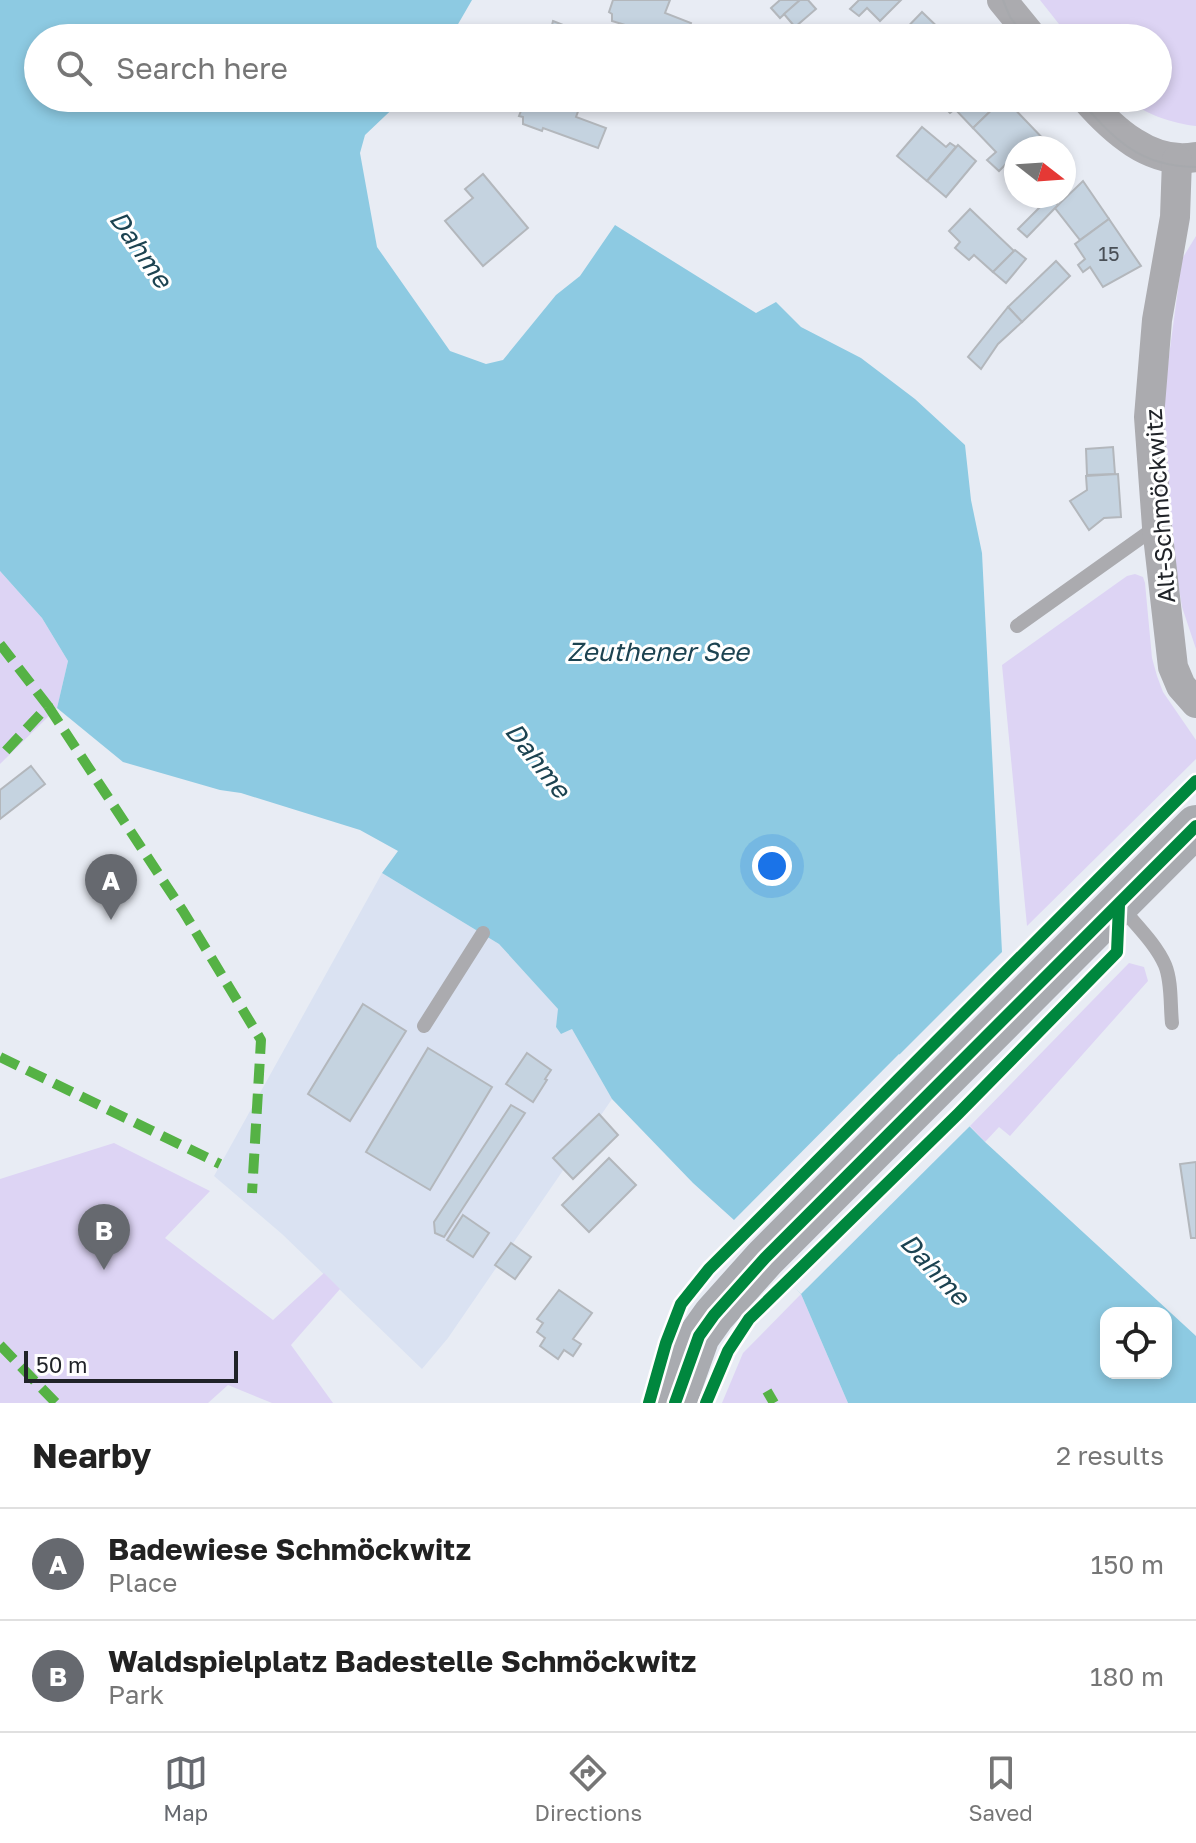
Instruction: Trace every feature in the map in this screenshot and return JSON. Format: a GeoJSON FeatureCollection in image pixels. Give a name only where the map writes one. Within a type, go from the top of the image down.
{"type":"FeatureCollection","features":[{"type":"Feature","properties":{"kind":"street"},"geometry":{"type":"LineString","coordinates":[[1002,0],[1022,24]]}},
{"type":"Feature","properties":{"kind":"street","name":"Alt-Schmöckwitz"},"geometry":{"type":"LineString","coordinates":[[1099,112],[1139,146],[1187,158],[1162,285],[1153,360],[1150,448],[1173,667],[1181,686],[1196,703]]}},
{"type":"Feature","properties":{"kind":"street"},"geometry":{"type":"LineString","coordinates":[[675,1403],[699,1336],[765,1258],[1196,826]]}},
{"type":"Feature","properties":{"kind":"lane"},"geometry":{"type":"LineString","coordinates":[[1017,626],[1157,527]]}},
{"type":"Feature","properties":{"kind":"lane"},"geometry":{"type":"LineString","coordinates":[[1119,905],[1165,964],[1172,1023]]}},
{"type":"Feature","properties":{"kind":"lane"},"geometry":{"type":"LineString","coordinates":[[424,1026],[483,933]]}},
{"type":"Feature","properties":{"kind":"shaded area"},"geometry":{"type":"Polygon","coordinates":[[[1040,0],[1196,0],[1196,126],[1148,112],[1172,112],[1172,24],[1059,24],[1040,0]]]}},
{"type":"Feature","properties":{"kind":"shaded area"},"geometry":{"type":"Polygon","coordinates":[[[1196,236],[1196,649],[1182,607],[1158,461],[1182,259],[1196,236]]]}},
{"type":"Feature","properties":{"kind":"shaded area"},"geometry":{"type":"Polygon","coordinates":[[[0,571],[42,618],[68,661],[57,708],[0,764],[0,571]]]}},
{"type":"Feature","properties":{"kind":"shaded area"},"geometry":{"type":"Polygon","coordinates":[[[1135,574],[1143,577],[1145,583],[1152,658],[1157,676],[1163,692],[1196,740],[1196,759],[1027,926],[1002,665],[1127,576],[1135,574]]]}},
{"type":"Feature","properties":{"kind":"shaded area"},"geometry":{"type":"Polygon","coordinates":[[[382,873],[499,944],[559,1010],[556,1027],[561,1034],[572,1029],[612,1099],[448,1338],[422,1369],[282,1234],[214,1176],[382,873]]]}},
{"type":"Feature","properties":{"kind":"shaded area"},"geometry":{"type":"Polygon","coordinates":[[[1129,963],[1144,967],[1148,981],[1010,1136],[999,1127],[985,1142],[970,1126],[1129,963]]]}},
{"type":"Feature","properties":{"kind":"shaded area"},"geometry":{"type":"Polygon","coordinates":[[[114,1143],[210,1191],[165,1238],[273,1320],[324,1273],[340,1289],[291,1345],[333,1403],[272,1403],[228,1385],[208,1403],[0,1403],[0,1179],[114,1143]]]}},
{"type":"Feature","properties":{"kind":"shaded area"},"geometry":{"type":"Polygon","coordinates":[[[801,1294],[848,1403],[722,1403],[743,1353],[801,1294]]]}},
{"type":"Feature","properties":{"kind":"water","name":"Zeuthener See"},"geometry":{"type":"Polygon","coordinates":[[[0,0],[472,0],[458,24],[24,24],[24,112],[389,112],[365,135],[360,153],[377,247],[450,351],[486,364],[503,360],[556,295],[580,276],[615,225],[756,313],[776,302],[801,327],[861,358],[915,399],[965,445],[971,500],[982,553],[1002,952],[899,1055],[985,1142],[1164,1307],[1100,1307],[1100,1379],[1172,1379],[1172,1314],[1196,1336],[1196,1403],[848,1403],[801,1294],[734,1220],[693,1183],[612,1099],[572,1029],[561,1034],[556,1027],[558,1009],[499,944],[382,873],[398,851],[360,830],[241,793],[220,790],[123,762],[57,708],[68,661],[42,618],[0,571],[0,0]]]}},
{"type":"Feature","properties":{"kind":"pier"},"geometry":{"type":"Polygon","coordinates":[[[899,1054],[970,1126],[801,1294],[731,1223],[899,1054]]]}},
{"type":"Feature","properties":{"kind":"building"},"geometry":{"type":"Polygon","coordinates":[[[613,0],[670,0],[665,13],[691,23],[622,24],[612,21],[609,12],[613,0]]]}},
{"type":"Feature","properties":{"kind":"building"},"geometry":{"type":"Polygon","coordinates":[[[780,0],[800,0],[780,18],[771,8],[780,0]]]}},
{"type":"Feature","properties":{"kind":"building"},"geometry":{"type":"Polygon","coordinates":[[[800,0],[808,0],[816,9],[798,24],[792,24],[784,14],[800,0]]]}},
{"type":"Feature","properties":{"kind":"building"},"geometry":{"type":"Polygon","coordinates":[[[859,0],[901,0],[880,21],[867,8],[859,16],[850,9],[859,0]]]}},
{"type":"Feature","properties":{"kind":"building"},"geometry":{"type":"Polygon","coordinates":[[[922,12],[934,24],[910,24],[922,12]]]}},
{"type":"Feature","properties":{"kind":"building"},"geometry":{"type":"Polygon","coordinates":[[[521,112],[578,112],[576,117],[606,128],[598,148],[523,124],[523,117],[519,116],[521,112]]]}},
{"type":"Feature","properties":{"kind":"building"},"geometry":{"type":"Polygon","coordinates":[[[958,112],[990,112],[973,128],[958,112]]]}},
{"type":"Feature","properties":{"kind":"building"},"geometry":{"type":"Polygon","coordinates":[[[990,112],[1017,112],[1040,136],[1004,136],[1004,166],[999,171],[987,160],[996,152],[973,128],[990,112]]]}},
{"type":"Feature","properties":{"kind":"building"},"geometry":{"type":"Polygon","coordinates":[[[922,127],[946,147],[950,143],[956,147],[927,181],[897,156],[922,127]]]}},
{"type":"Feature","properties":{"kind":"building"},"geometry":{"type":"Polygon","coordinates":[[[958,145],[976,161],[946,197],[927,181],[958,145]]]}},
{"type":"Feature","properties":{"kind":"building"},"geometry":{"type":"Polygon","coordinates":[[[483,174],[528,228],[483,266],[445,221],[473,198],[465,189],[483,174]]]}},
{"type":"Feature","properties":{"kind":"building"},"geometry":{"type":"Polygon","coordinates":[[[1083,181],[1109,219],[1080,240],[1055,208],[1076,208],[1076,188],[1083,181]]]}},
{"type":"Feature","properties":{"kind":"building"},"geometry":{"type":"Polygon","coordinates":[[[1039,208],[1055,208],[1027,237],[1018,229],[1039,208]]]}},
{"type":"Feature","properties":{"kind":"building"},"geometry":{"type":"Polygon","coordinates":[[[970,209],[1014,251],[993,272],[974,255],[969,260],[955,248],[960,242],[949,231],[970,209]]]}},
{"type":"Feature","properties":{"kind":"building"},"geometry":{"type":"Polygon","coordinates":[[[1109,219],[1141,266],[1103,287],[1090,267],[1083,272],[1078,265],[1085,259],[1075,244],[1109,219]]]}},
{"type":"Feature","properties":{"kind":"building"},"geometry":{"type":"Polygon","coordinates":[[[1015,250],[1026,259],[1006,283],[993,272],[1015,250]]]}},
{"type":"Feature","properties":{"kind":"building"},"geometry":{"type":"Polygon","coordinates":[[[1056,261],[1070,276],[1022,322],[1008,307],[1056,261]]]}},
{"type":"Feature","properties":{"kind":"building"},"geometry":{"type":"Polygon","coordinates":[[[1008,307],[1022,322],[998,344],[981,369],[968,357],[1008,307]]]}},
{"type":"Feature","properties":{"kind":"building"},"geometry":{"type":"Polygon","coordinates":[[[1113,447],[1115,474],[1087,475],[1086,449],[1113,447]]]}},
{"type":"Feature","properties":{"kind":"building"},"geometry":{"type":"Polygon","coordinates":[[[1118,474],[1121,517],[1104,518],[1089,530],[1070,501],[1087,490],[1086,476],[1118,474]]]}},
{"type":"Feature","properties":{"kind":"building"},"geometry":{"type":"Polygon","coordinates":[[[31,766],[45,784],[0,819],[0,790],[31,766]]]}},
{"type":"Feature","properties":{"kind":"building"},"geometry":{"type":"Polygon","coordinates":[[[363,1004],[406,1031],[350,1121],[308,1094],[363,1004]]]}},
{"type":"Feature","properties":{"kind":"building"},"geometry":{"type":"Polygon","coordinates":[[[428,1048],[492,1087],[430,1190],[366,1152],[428,1048]]]}},
{"type":"Feature","properties":{"kind":"building"},"geometry":{"type":"Polygon","coordinates":[[[527,1053],[551,1070],[533,1102],[506,1084],[527,1053]]]}},
{"type":"Feature","properties":{"kind":"building"},"geometry":{"type":"Polygon","coordinates":[[[511,1105],[525,1113],[444,1237],[435,1233],[434,1222],[511,1105]]]}},
{"type":"Feature","properties":{"kind":"building"},"geometry":{"type":"Polygon","coordinates":[[[599,1114],[618,1135],[573,1179],[553,1158],[599,1114]]]}},
{"type":"Feature","properties":{"kind":"building"},"geometry":{"type":"Polygon","coordinates":[[[609,1158],[636,1185],[589,1232],[562,1205],[609,1158]]]}},
{"type":"Feature","properties":{"kind":"building"},"geometry":{"type":"Polygon","coordinates":[[[1196,1162],[1196,1238],[1191,1238],[1180,1164],[1196,1162]]]}},
{"type":"Feature","properties":{"kind":"building"},"geometry":{"type":"Polygon","coordinates":[[[463,1215],[489,1233],[473,1257],[447,1240],[463,1215]]]}},
{"type":"Feature","properties":{"kind":"building"},"geometry":{"type":"Polygon","coordinates":[[[511,1243],[531,1257],[515,1279],[495,1265],[511,1243]]]}},
{"type":"Feature","properties":{"kind":"building"},"geometry":{"type":"Polygon","coordinates":[[[559,1290],[592,1313],[573,1339],[581,1344],[573,1356],[564,1350],[558,1359],[540,1346],[545,1338],[537,1332],[543,1323],[537,1319],[559,1290]]]}},
{"type":"Feature","properties":{"kind":"tram line"},"geometry":{"type":"LineString","coordinates":[[1003,0],[1015,24]]}},
{"type":"Feature","properties":{"kind":"tram line"},"geometry":{"type":"LineString","coordinates":[[1090,112],[1129,148],[1143,156],[1176,166],[1196,167]]}},
{"type":"Feature","properties":{"kind":"marked path"},"geometry":{"type":"LineString","coordinates":[[0,644],[48,706],[0,757]]}},
{"type":"Feature","properties":{"kind":"marked path"},"geometry":{"type":"LineString","coordinates":[[48,706],[183,911],[261,1040],[252,1193]]}},
{"type":"Feature","properties":{"kind":"marked path"},"geometry":{"type":"LineString","coordinates":[[0,1057],[220,1164]]}},
{"type":"Feature","properties":{"kind":"marked path"},"geometry":{"type":"LineString","coordinates":[[0,1345],[56,1403]]}},
{"type":"Feature","properties":{"kind":"marked path"},"geometry":{"type":"LineString","coordinates":[[767,1391],[774,1403]]}},
{"type":"Feature","properties":{"kind":"cycle path"},"geometry":{"type":"LineString","coordinates":[[649,1403],[681,1304],[709,1269],[1196,781]]}},
{"type":"Feature","properties":{"kind":"cycle path"},"geometry":{"type":"LineString","coordinates":[[675,1403],[699,1336],[765,1258],[1196,826]]}},
{"type":"Feature","properties":{"kind":"cycle path"},"geometry":{"type":"LineString","coordinates":[[706,1403],[728,1351],[749,1319],[958,1114],[1117,952],[1119,905]]}},
{"type":"Feature","properties":{"kind":"place","name":"Badewiese Schmöckwitz"},"geometry":{"type":"Point","coordinates":[111,920]}},
{"type":"Feature","properties":{"kind":"place","name":"Waldspielplatz Badestelle Schmöckwitz"},"geometry":{"type":"Point","coordinates":[104,1270]}},
{"type":"Feature","properties":{"kind":"water label","name":"Dahme"},"geometry":{"type":"Point","coordinates":[141,249]}},
{"type":"Feature","properties":{"kind":"water label","name":"Dahme"},"geometry":{"type":"Point","coordinates":[538,760]}},
{"type":"Feature","properties":{"kind":"water label","name":"Dahme"},"geometry":{"type":"Point","coordinates":[935,1269]}}]}
